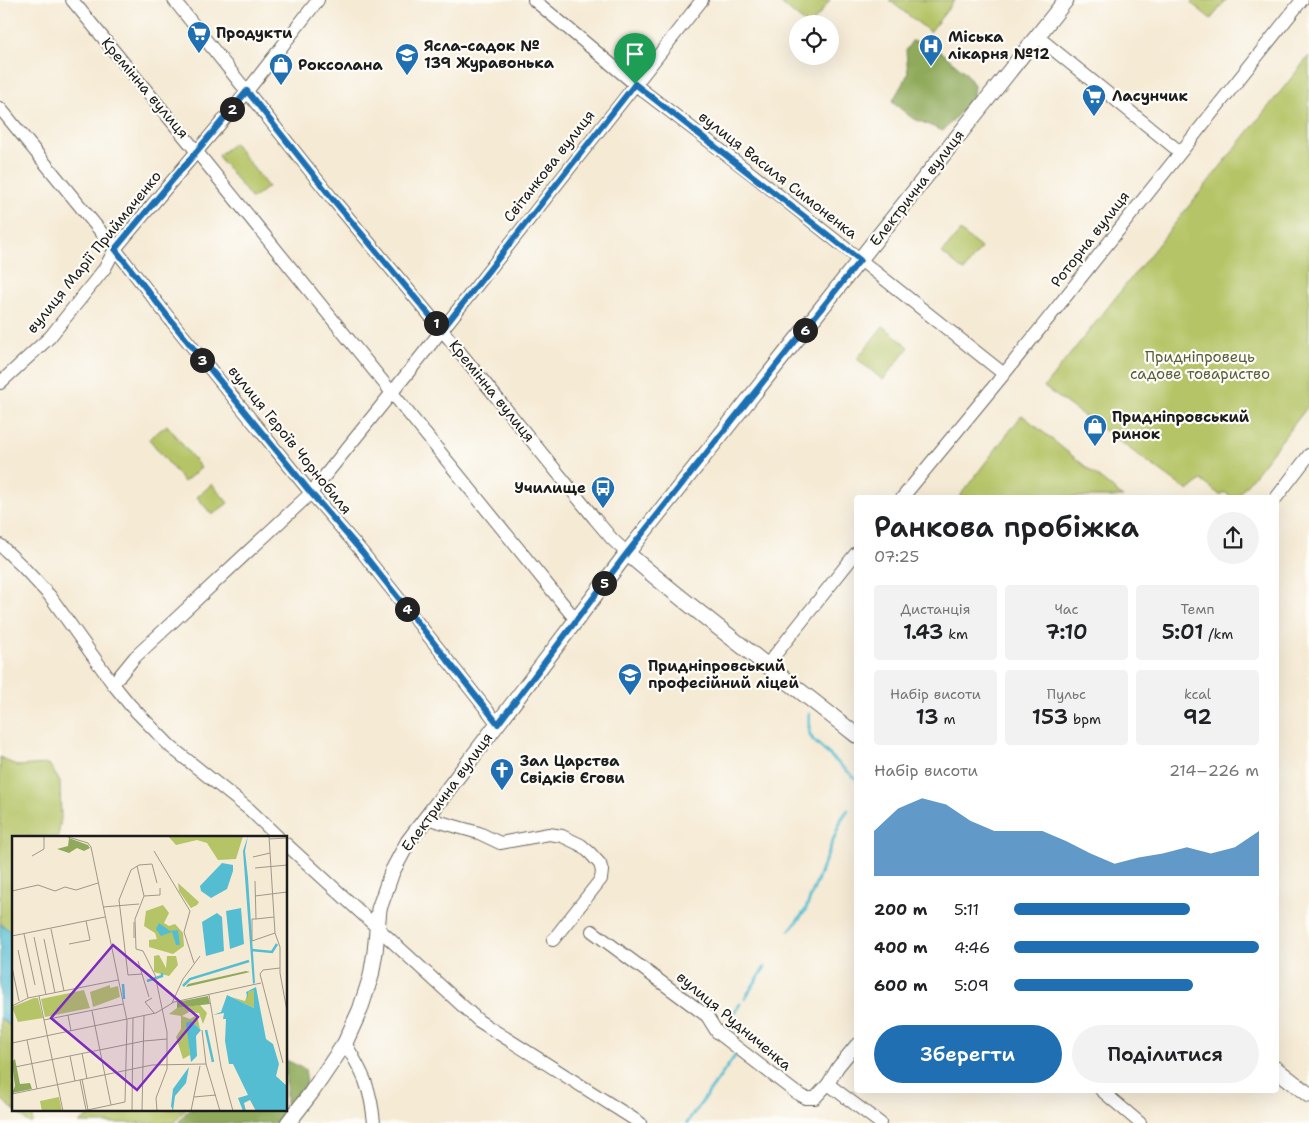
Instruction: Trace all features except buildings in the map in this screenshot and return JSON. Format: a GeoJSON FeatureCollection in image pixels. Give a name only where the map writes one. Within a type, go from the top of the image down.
{"type":"FeatureCollection","features":[{"type":"Feature","properties":{"kind":"street","name":"Кремінна вулиця"},"geometry":{"type":"LineString","coordinates":[[72,0],[576,620]]}},
{"type":"Feature","properties":{"kind":"street","name":"Кремінна вулиця"},"geometry":{"type":"LineString","coordinates":[[174,0],[331,197],[606,532],[627,553],[677,596],[854,733]]}},
{"type":"Feature","properties":{"kind":"street","name":"вулиця Марії Приймаченко"},"geometry":{"type":"LineString","coordinates":[[0,383],[50,337],[105,268],[115,249],[247,91],[318,0]]}},
{"type":"Feature","properties":{"kind":"street","name":"вулиця Василя Симоненка"},"geometry":{"type":"LineString","coordinates":[[534,0],[635,84],[1004,374]]}},
{"type":"Feature","properties":{"kind":"street","name":"Світанкова вулиця"},"geometry":{"type":"LineString","coordinates":[[113,684],[135,658],[311,493],[702,0]]}},
{"type":"Feature","properties":{"kind":"street","name":"Електрична вулиця"},"geometry":{"type":"LineString","coordinates":[[288,1123],[345,1043],[360,1010],[371,976],[379,909],[392,872],[408,842],[627,553],[1066,0]]}},
{"type":"Feature","properties":{"kind":"street","name":"Роторна вулиця"},"geometry":{"type":"LineString","coordinates":[[904,495],[1004,374],[1302,0]]}},
{"type":"Feature","properties":{"kind":"street"},"geometry":{"type":"LineString","coordinates":[[1038,36],[1180,152]]}},
{"type":"Feature","properties":{"kind":"street","name":"вулиця Героїв Чорнобиля"},"geometry":{"type":"LineString","coordinates":[[0,108],[311,493],[362,552],[498,724]]}},
{"type":"Feature","properties":{"kind":"street"},"geometry":{"type":"LineString","coordinates":[[1278,495],[1309,455]]}},
{"type":"Feature","properties":{"kind":"street"},"geometry":{"type":"LineString","coordinates":[[0,545],[50,596],[130,705],[171,747],[250,810],[277,836]]}},
{"type":"Feature","properties":{"kind":"street"},"geometry":{"type":"LineString","coordinates":[[767,666],[854,556]]}},
{"type":"Feature","properties":{"kind":"street"},"geometry":{"type":"LineString","coordinates":[[426,818],[479,833],[500,843],[549,834],[562,836],[581,845],[590,853],[600,864],[602,871],[601,879],[554,940]]}},
{"type":"Feature","properties":{"kind":"street"},"geometry":{"type":"LineString","coordinates":[[288,846],[479,1021],[640,1123]]}},
{"type":"Feature","properties":{"kind":"street","name":"вулиця Рудниченка"},"geometry":{"type":"LineString","coordinates":[[592,931],[706,1016],[717,1032],[795,1092],[806,1098],[815,1098],[828,1084]]}},
{"type":"Feature","properties":{"kind":"street"},"geometry":{"type":"LineString","coordinates":[[345,1043],[360,1067],[366,1082],[374,1123]]}},
{"type":"Feature","properties":{"kind":"street"},"geometry":{"type":"LineString","coordinates":[[854,1047],[838,1067],[828,1084],[880,1123]]}},
{"type":"Feature","properties":{"kind":"street"},"geometry":{"type":"LineString","coordinates":[[1279,1071],[1309,1096]]}},
{"type":"Feature","properties":{"kind":"street"},"geometry":{"type":"LineString","coordinates":[[1104,1093],[1140,1123]]}},
{"type":"Feature","properties":{"kind":"green space"},"geometry":{"type":"Polygon","coordinates":[[[777,0],[830,0],[819,15],[795,15],[777,0]]]}},
{"type":"Feature","properties":{"kind":"green space"},"geometry":{"type":"Polygon","coordinates":[[[889,0],[955,0],[930,32],[889,0]]]}},
{"type":"Feature","properties":{"kind":"green space"},"geometry":{"type":"Polygon","coordinates":[[[1194,0],[1226,0],[1211,19],[1191,3],[1194,0]]]}},
{"type":"Feature","properties":{"kind":"green space"},"geometry":{"type":"Polygon","coordinates":[[[912,41],[930,43],[965,72],[974,85],[973,96],[943,131],[912,118],[892,102],[908,74],[906,50],[912,41]]]}},
{"type":"Feature","properties":{"kind":"green space","name":"Придніпровець садове товариство"},"geometry":{"type":"Polygon","coordinates":[[[1309,56],[1309,405],[1253,477],[1238,495],[1229,495],[1224,492],[1220,495],[1201,480],[1188,491],[1044,387],[1309,56]]]}},
{"type":"Feature","properties":{"kind":"green space"},"geometry":{"type":"Polygon","coordinates":[[[234,143],[268,187],[252,199],[218,156],[234,143]]]}},
{"type":"Feature","properties":{"kind":"green space"},"geometry":{"type":"Polygon","coordinates":[[[960,231],[981,248],[964,271],[942,253],[960,231]]]}},
{"type":"Feature","properties":{"kind":"green space"},"geometry":{"type":"Polygon","coordinates":[[[883,326],[909,347],[883,380],[857,359],[883,326]]]}},
{"type":"Feature","properties":{"kind":"green space"},"geometry":{"type":"Polygon","coordinates":[[[1022,415],[1121,495],[961,495],[1022,415]]]}},
{"type":"Feature","properties":{"kind":"green space"},"geometry":{"type":"Polygon","coordinates":[[[167,425],[201,468],[184,482],[149,439],[167,425]]]}},
{"type":"Feature","properties":{"kind":"green space"},"geometry":{"type":"Polygon","coordinates":[[[212,484],[228,503],[212,515],[197,497],[212,484]]]}},
{"type":"Feature","properties":{"kind":"green space"},"geometry":{"type":"Polygon","coordinates":[[[0,757],[17,766],[49,764],[60,782],[61,818],[58,836],[12,836],[12,932],[0,924],[0,757]]]}},
{"type":"Feature","properties":{"kind":"green space"},"geometry":{"type":"Polygon","coordinates":[[[0,1018],[12,1027],[12,1108],[0,1098],[0,1018]]]}},
{"type":"Feature","properties":{"kind":"green space"},"geometry":{"type":"Polygon","coordinates":[[[288,1061],[305,1069],[308,1091],[281,1123],[178,1123],[188,1110],[288,1110],[288,1061]]]}},
{"type":"Feature","properties":{"kind":"green space"},"geometry":{"type":"Polygon","coordinates":[[[14,1110],[33,1110],[32,1123],[29,1123],[14,1110]]]}},
{"type":"Feature","properties":{"kind":"green space"},"geometry":{"type":"Polygon","coordinates":[[[98,1110],[185,1110],[174,1123],[79,1123],[98,1110]]]}},
{"type":"Feature","properties":{"kind":"water"},"geometry":{"type":"Polygon","coordinates":[[[0,924],[12,932],[12,1027],[0,1018],[0,924]]]}},
{"type":"Feature","properties":{"kind":"waterway"},"geometry":{"type":"LineString","coordinates":[[809,714],[809,733],[813,740],[854,777]]}},
{"type":"Feature","properties":{"kind":"waterway"},"geometry":{"type":"LineString","coordinates":[[790,930],[805,911],[842,818],[848,810]]}},
{"type":"Feature","properties":{"kind":"waterway"},"geometry":{"type":"LineString","coordinates":[[745,998],[765,967]]}},
{"type":"Feature","properties":{"kind":"waterway"},"geometry":{"type":"LineString","coordinates":[[730,1018],[740,1004]]}},
{"type":"Feature","properties":{"kind":"waterway"},"geometry":{"type":"LineString","coordinates":[[687,1123],[735,1056]]}},
{"type":"Feature","properties":{"kind":"place","name":"Продукти"},"geometry":{"type":"Point","coordinates":[199,54]}},
{"type":"Feature","properties":{"kind":"place","name":"Міська лікарня №12"},"geometry":{"type":"Point","coordinates":[931,67]}},
{"type":"Feature","properties":{"kind":"place","name":"Ясла-садок № 139 Журавонька"},"geometry":{"type":"Point","coordinates":[407,76]}},
{"type":"Feature","properties":{"kind":"place","name":"Роксолана"},"geometry":{"type":"Point","coordinates":[281,86]}},
{"type":"Feature","properties":{"kind":"place","name":"Ласунчик"},"geometry":{"type":"Point","coordinates":[1094,117]}},
{"type":"Feature","properties":{"kind":"place","name":"Придніпровський ринок"},"geometry":{"type":"Point","coordinates":[1095,447]}},
{"type":"Feature","properties":{"kind":"place","name":"Училище"},"geometry":{"type":"Point","coordinates":[603,509]}},
{"type":"Feature","properties":{"kind":"place","name":"Придніпровський професійний ліцей"},"geometry":{"type":"Point","coordinates":[630,696]}},
{"type":"Feature","properties":{"kind":"place","name":"Зал Царства Свідків Єгови"},"geometry":{"type":"Point","coordinates":[502,791]}},
{"type":"Feature","properties":{"kind":"route"},"geometry":{"type":"LineString","coordinates":[[635,84],[860,260],[627,553],[498,724],[362,552],[311,493],[115,249],[247,91],[331,197],[442,330],[635,84]]}}]}
